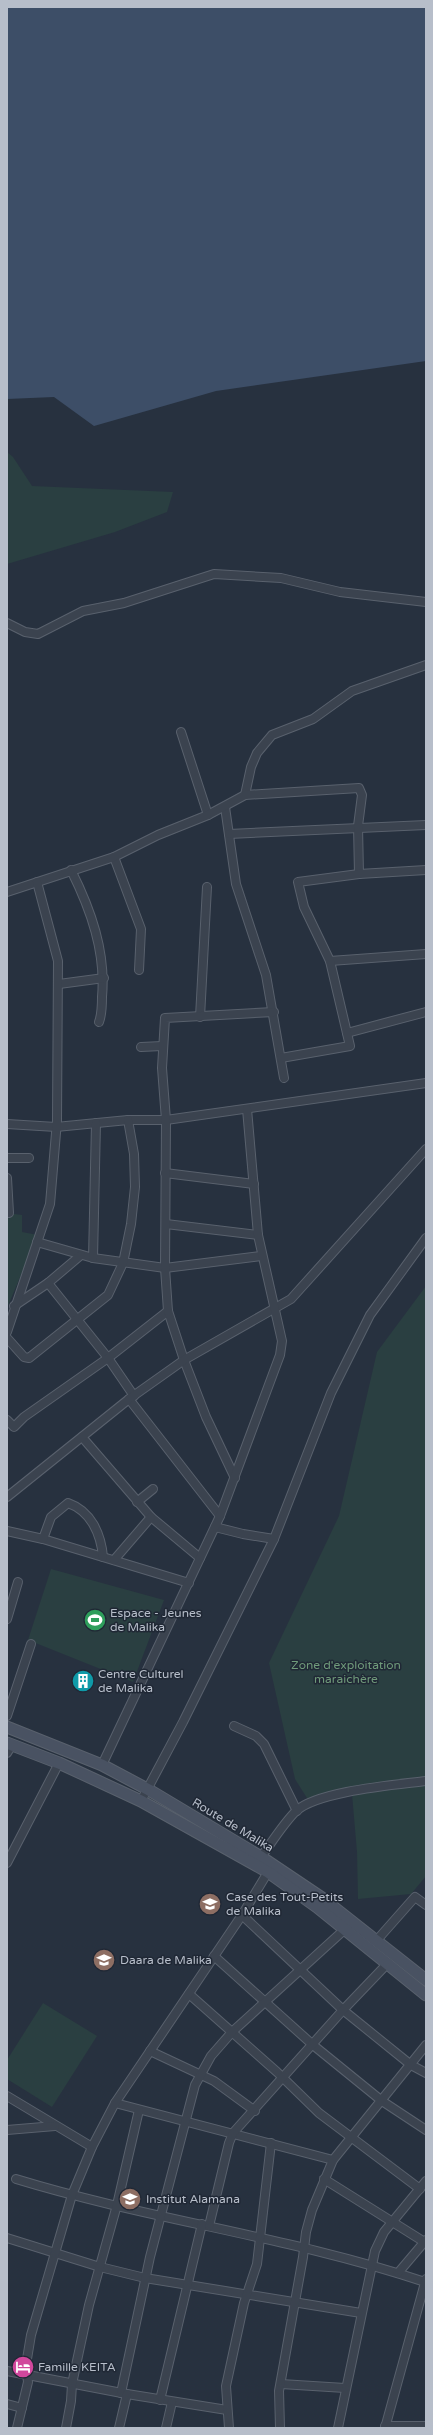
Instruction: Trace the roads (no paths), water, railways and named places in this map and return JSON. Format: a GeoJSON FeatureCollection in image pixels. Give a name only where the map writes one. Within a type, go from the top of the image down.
{"type":"FeatureCollection","features":[{"type":"Feature","properties":{"kind":"main road","name":"Route de Malika"},"geometry":{"type":"LineString","coordinates":[[7,1727],[102,1765],[149,1790],[261,1857],[322,1898],[425,1977]]}},
{"type":"Feature","properties":{"kind":"main road","name":"Route de Malika"},"geometry":{"type":"LineString","coordinates":[[9,1747],[59,1763],[141,1802],[268,1872],[388,1963],[426,1995]]}},
{"type":"Feature","properties":{"kind":"street"},"geometry":{"type":"LineString","coordinates":[[7,623],[25,632],[38,634],[83,611],[124,603],[214,574],[281,578],[340,592],[426,602]]}},
{"type":"Feature","properties":{"kind":"street"},"geometry":{"type":"LineString","coordinates":[[245,795],[251,767],[257,753],[272,735],[313,719],[352,691],[426,665]]}},
{"type":"Feature","properties":{"kind":"street"},"geometry":{"type":"LineString","coordinates":[[181,732],[208,815]]}},
{"type":"Feature","properties":{"kind":"street"},"geometry":{"type":"LineString","coordinates":[[7,892],[114,857],[158,835],[226,807],[245,795],[359,788],[362,795],[358,826],[359,874]]}},
{"type":"Feature","properties":{"kind":"street"},"geometry":{"type":"LineString","coordinates":[[226,807],[236,884],[262,956],[274,1012],[284,1078]]}},
{"type":"Feature","properties":{"kind":"street"},"geometry":{"type":"LineString","coordinates":[[229,834],[358,826],[426,825]]}},
{"type":"Feature","properties":{"kind":"street"},"geometry":{"type":"LineString","coordinates":[[114,857],[141,929],[139,970]]}},
{"type":"Feature","properties":{"kind":"street"},"geometry":{"type":"LineString","coordinates":[[72,870],[93,919],[104,978],[98,1022]]}},
{"type":"Feature","properties":{"kind":"street"},"geometry":{"type":"LineString","coordinates":[[281,1058],[350,1046],[330,962],[304,907],[298,882],[359,874],[426,870]]}},
{"type":"Feature","properties":{"kind":"street"},"geometry":{"type":"LineString","coordinates":[[7,1332],[14,1306],[50,1204],[56,1127],[56,1015],[59,984],[58,961],[37,882]]}},
{"type":"Feature","properties":{"kind":"street"},"geometry":{"type":"LineString","coordinates":[[200,1017],[207,887]]}},
{"type":"Feature","properties":{"kind":"street"},"geometry":{"type":"LineString","coordinates":[[330,962],[426,954]]}},
{"type":"Feature","properties":{"kind":"street"},"geometry":{"type":"LineString","coordinates":[[59,984],[104,978]]}},
{"type":"Feature","properties":{"kind":"street"},"geometry":{"type":"LineString","coordinates":[[235,1478],[206,1417],[184,1360],[168,1311],[165,1268],[166,1120],[162,1046],[165,1018],[274,1012]]}},
{"type":"Feature","properties":{"kind":"street"},"geometry":{"type":"LineString","coordinates":[[347,1032],[426,1012]]}},
{"type":"Feature","properties":{"kind":"street"},"geometry":{"type":"LineString","coordinates":[[141,1047],[162,1046]]}},
{"type":"Feature","properties":{"kind":"street"},"geometry":{"type":"LineString","coordinates":[[7,1124],[56,1127],[128,1120],[166,1120],[426,1083]]}},
{"type":"Feature","properties":{"kind":"street"},"geometry":{"type":"LineString","coordinates":[[102,1765],[220,1516],[280,1355],[282,1341],[261,1256],[258,1234],[247,1109]]}},
{"type":"Feature","properties":{"kind":"street"},"geometry":{"type":"LineString","coordinates":[[7,1338],[24,1357],[29,1358],[108,1296],[123,1262],[131,1224],[135,1187],[134,1154],[128,1120]]}},
{"type":"Feature","properties":{"kind":"street"},"geometry":{"type":"LineString","coordinates":[[93,1258],[96,1123]]}},
{"type":"Feature","properties":{"kind":"street"},"geometry":{"type":"LineString","coordinates":[[7,1497],[131,1398],[184,1360],[291,1300],[307,1284],[426,1149]]}},
{"type":"Feature","properties":{"kind":"street"},"geometry":{"type":"LineString","coordinates":[[7,1158],[29,1158]]}},
{"type":"Feature","properties":{"kind":"street"},"geometry":{"type":"LineString","coordinates":[[165,1173],[254,1184]]}},
{"type":"Feature","properties":{"kind":"street"},"geometry":{"type":"LineString","coordinates":[[7,1178],[9,1213]]}},
{"type":"Feature","properties":{"kind":"street"},"geometry":{"type":"LineString","coordinates":[[166,1224],[258,1234]]}},
{"type":"Feature","properties":{"kind":"street"},"geometry":{"type":"LineString","coordinates":[[141,1802],[149,1790],[274,1539],[332,1393],[370,1314],[426,1238]]}},
{"type":"Feature","properties":{"kind":"street"},"geometry":{"type":"LineString","coordinates":[[37,1242],[93,1258],[165,1268],[261,1256]]}},
{"type":"Feature","properties":{"kind":"street"},"geometry":{"type":"LineString","coordinates":[[14,1306],[48,1283],[81,1255]]}},
{"type":"Feature","properties":{"kind":"street"},"geometry":{"type":"LineString","coordinates":[[48,1283],[76,1320],[108,1358],[131,1398],[220,1516]]}},
{"type":"Feature","properties":{"kind":"street"},"geometry":{"type":"LineString","coordinates":[[7,1420],[14,1427],[33,1410],[108,1358],[168,1311]]}},
{"type":"Feature","properties":{"kind":"street"},"geometry":{"type":"LineString","coordinates":[[82,1436],[137,1502],[200,1558]]}},
{"type":"Feature","properties":{"kind":"street"},"geometry":{"type":"LineString","coordinates":[[137,1502],[153,1489]]}},
{"type":"Feature","properties":{"kind":"street"},"geometry":{"type":"LineString","coordinates":[[43,1539],[51,1518],[68,1503],[77,1506],[92,1522],[101,1539],[103,1557]]}},
{"type":"Feature","properties":{"kind":"street"},"geometry":{"type":"LineString","coordinates":[[114,1560],[151,1516]]}},
{"type":"Feature","properties":{"kind":"street"},"geometry":{"type":"LineString","coordinates":[[214,1527],[242,1534],[274,1539]]}},
{"type":"Feature","properties":{"kind":"street"},"geometry":{"type":"LineString","coordinates":[[7,1531],[43,1539],[189,1582]]}},
{"type":"Feature","properties":{"kind":"street"},"geometry":{"type":"LineString","coordinates":[[7,1619],[18,1582]]}},
{"type":"Feature","properties":{"kind":"street"},"geometry":{"type":"LineString","coordinates":[[7,1716],[31,1644]]}},
{"type":"Feature","properties":{"kind":"street"},"geometry":{"type":"LineString","coordinates":[[234,1726],[256,1736],[264,1744],[297,1811]]}},
{"type":"Feature","properties":{"kind":"street"},"geometry":{"type":"LineString","coordinates":[[7,1863],[59,1763]]}},
{"type":"Feature","properties":{"kind":"street"},"geometry":{"type":"LineString","coordinates":[[261,1857],[297,1811],[311,1802],[346,1792],[426,1781]]}},
{"type":"Feature","properties":{"kind":"street"},"geometry":{"type":"LineString","coordinates":[[17,2428],[22,2408],[27,2375],[26,2358],[31,2335],[54,2252],[72,2195],[92,2147],[115,2103],[242,1915],[268,1872]]}},
{"type":"Feature","properties":{"kind":"street"},"geometry":{"type":"LineString","coordinates":[[377,1940],[415,1897],[426,1905]]}},
{"type":"Feature","properties":{"kind":"street"},"geometry":{"type":"LineString","coordinates":[[242,1915],[343,2010],[411,2065],[426,2073]]}},
{"type":"Feature","properties":{"kind":"street"},"geometry":{"type":"LineString","coordinates":[[119,2428],[145,2278],[162,2215],[184,2122],[200,2074],[211,2056],[232,2032],[301,1971],[344,1930]]}},
{"type":"Feature","properties":{"kind":"street"},"geometry":{"type":"LineString","coordinates":[[214,1956],[313,2046],[382,2101],[426,2130]]}},
{"type":"Feature","properties":{"kind":"street"},"geometry":{"type":"LineString","coordinates":[[160,2400],[188,2285],[229,2143],[233,2134],[284,2079],[343,2010],[388,1963]]}},
{"type":"Feature","properties":{"kind":"street"},"geometry":{"type":"LineString","coordinates":[[189,1994],[284,2079],[319,2113],[351,2139],[420,2189]]}},
{"type":"Feature","properties":{"kind":"street"},"geometry":{"type":"LineString","coordinates":[[280,2428],[278,2412],[280,2384],[306,2232],[324,2179],[334,2160],[426,2045]]}},
{"type":"Feature","properties":{"kind":"street"},"geometry":{"type":"LineString","coordinates":[[150,2051],[200,2074],[226,2089],[255,2111]]}},
{"type":"Feature","properties":{"kind":"street"},"geometry":{"type":"LineString","coordinates":[[7,2096],[92,2147]]}},
{"type":"Feature","properties":{"kind":"street"},"geometry":{"type":"LineString","coordinates":[[115,2103],[334,2160]]}},
{"type":"Feature","properties":{"kind":"street"},"geometry":{"type":"LineString","coordinates":[[66,2428],[71,2401],[72,2384],[100,2266],[117,2205],[138,2110]]}},
{"type":"Feature","properties":{"kind":"street"},"geometry":{"type":"LineString","coordinates":[[7,2130],[55,2126]]}},
{"type":"Feature","properties":{"kind":"street"},"geometry":{"type":"LineString","coordinates":[[229,2428],[226,2386],[246,2295],[257,2264],[261,2236],[264,2189],[271,2143]]}},
{"type":"Feature","properties":{"kind":"street"},"geometry":{"type":"LineString","coordinates":[[16,2179],[72,2195],[261,2236],[425,2281],[385,2427],[426,2426]]}},
{"type":"Feature","properties":{"kind":"street"},"geometry":{"type":"LineString","coordinates":[[324,2179],[425,2242],[398,2273]]}},
{"type":"Feature","properties":{"kind":"street"},"geometry":{"type":"LineString","coordinates":[[338,2428],[361,2313],[379,2240],[426,2181]]}},
{"type":"Feature","properties":{"kind":"street"},"geometry":{"type":"LineString","coordinates":[[7,2238],[145,2278],[361,2313]]}},
{"type":"Feature","properties":{"kind":"street"},"geometry":{"type":"LineString","coordinates":[[7,2371],[124,2394],[227,2410]]}},
{"type":"Feature","properties":{"kind":"street"},"geometry":{"type":"LineString","coordinates":[[280,2384],[345,2388]]}},
{"type":"Feature","properties":{"kind":"street"},"geometry":{"type":"LineString","coordinates":[[166,2428],[172,2402]]}},
{"type":"Feature","properties":{"kind":"street"},"geometry":{"type":"LineString","coordinates":[[7,2404],[22,2408]]}},
{"type":"Feature","properties":{"kind":"water"},"geometry":{"type":"Polygon","coordinates":[[[7,7],[426,7],[426,361],[216,391],[94,426],[54,397],[7,399],[7,7]]]}},
{"type":"Feature","properties":{"kind":"place","name":"Espace - Jeunes de Malika"},"geometry":{"type":"Point","coordinates":[95,1620]}},
{"type":"Feature","properties":{"kind":"place","name":"Centre Culturel de Malika"},"geometry":{"type":"Point","coordinates":[83,1681]}},
{"type":"Feature","properties":{"kind":"place","name":"Case des Tout-Petits de Malika"},"geometry":{"type":"Point","coordinates":[210,1904]}},
{"type":"Feature","properties":{"kind":"place","name":"Daara de Malika"},"geometry":{"type":"Point","coordinates":[104,1960]}},
{"type":"Feature","properties":{"kind":"place","name":"Institut Alamana"},"geometry":{"type":"Point","coordinates":[130,2199]}},
{"type":"Feature","properties":{"kind":"place","name":"Famille KEITA"},"geometry":{"type":"Point","coordinates":[23,2367]}},
{"type":"Feature","properties":{"kind":"park label","name":"Zone d'exploitation maraichère"},"geometry":{"type":"Point","coordinates":[346,1672]}}]}
